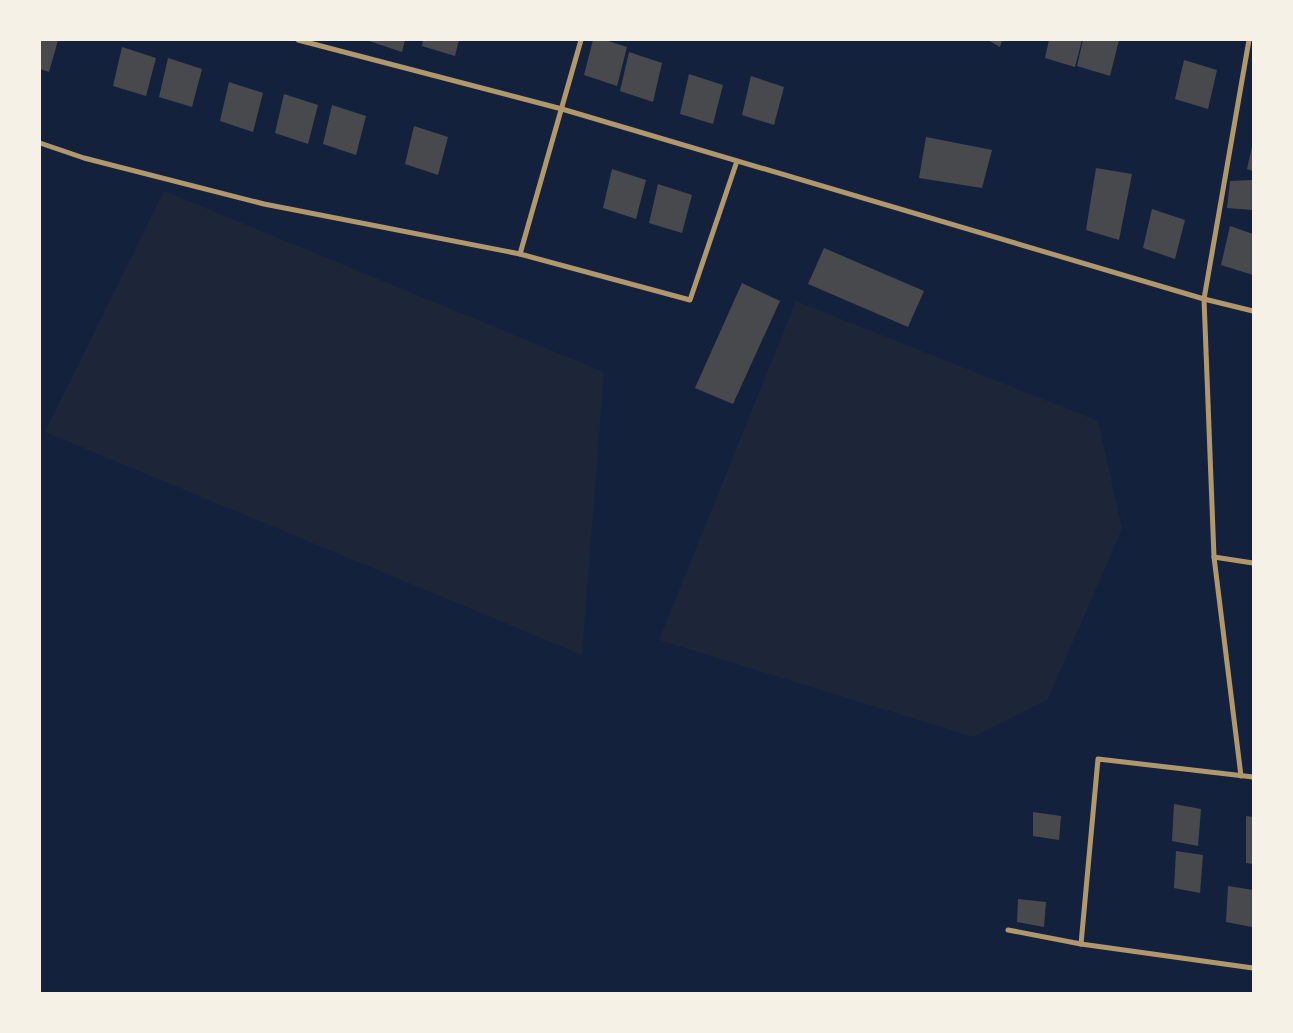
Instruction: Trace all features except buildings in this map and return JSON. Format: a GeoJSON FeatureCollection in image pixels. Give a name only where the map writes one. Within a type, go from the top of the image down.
{"type":"FeatureCollection","features":[{"type":"Feature","properties":{"kind":"street"},"geometry":{"type":"LineString","coordinates":[[298,40],[562,110],[1204,299],[1253,311]]}},
{"type":"Feature","properties":{"kind":"street"},"geometry":{"type":"LineString","coordinates":[[520,254],[581,40]]}},
{"type":"Feature","properties":{"kind":"street"},"geometry":{"type":"LineString","coordinates":[[1241,776],[1214,557],[1204,299],[1249,40]]}},
{"type":"Feature","properties":{"kind":"street"},"geometry":{"type":"LineString","coordinates":[[40,144],[84,158],[264,204],[520,254],[690,300],[737,161]]}},
{"type":"Feature","properties":{"kind":"street"},"geometry":{"type":"LineString","coordinates":[[1214,557],[1253,563]]}},
{"type":"Feature","properties":{"kind":"street"},"geometry":{"type":"LineString","coordinates":[[1081,944],[1098,759],[1253,778]]}},
{"type":"Feature","properties":{"kind":"street"},"geometry":{"type":"LineString","coordinates":[[1008,930],[1081,944],[1253,968]]}},
{"type":"Feature","properties":{"kind":"shaded area"},"geometry":{"type":"Polygon","coordinates":[[[164,191],[604,372],[582,655],[45,432],[164,191]]]}},
{"type":"Feature","properties":{"kind":"shaded area"},"geometry":{"type":"Polygon","coordinates":[[[796,301],[1098,421],[1122,529],[1048,699],[973,737],[659,640],[796,301]]]}}]}
